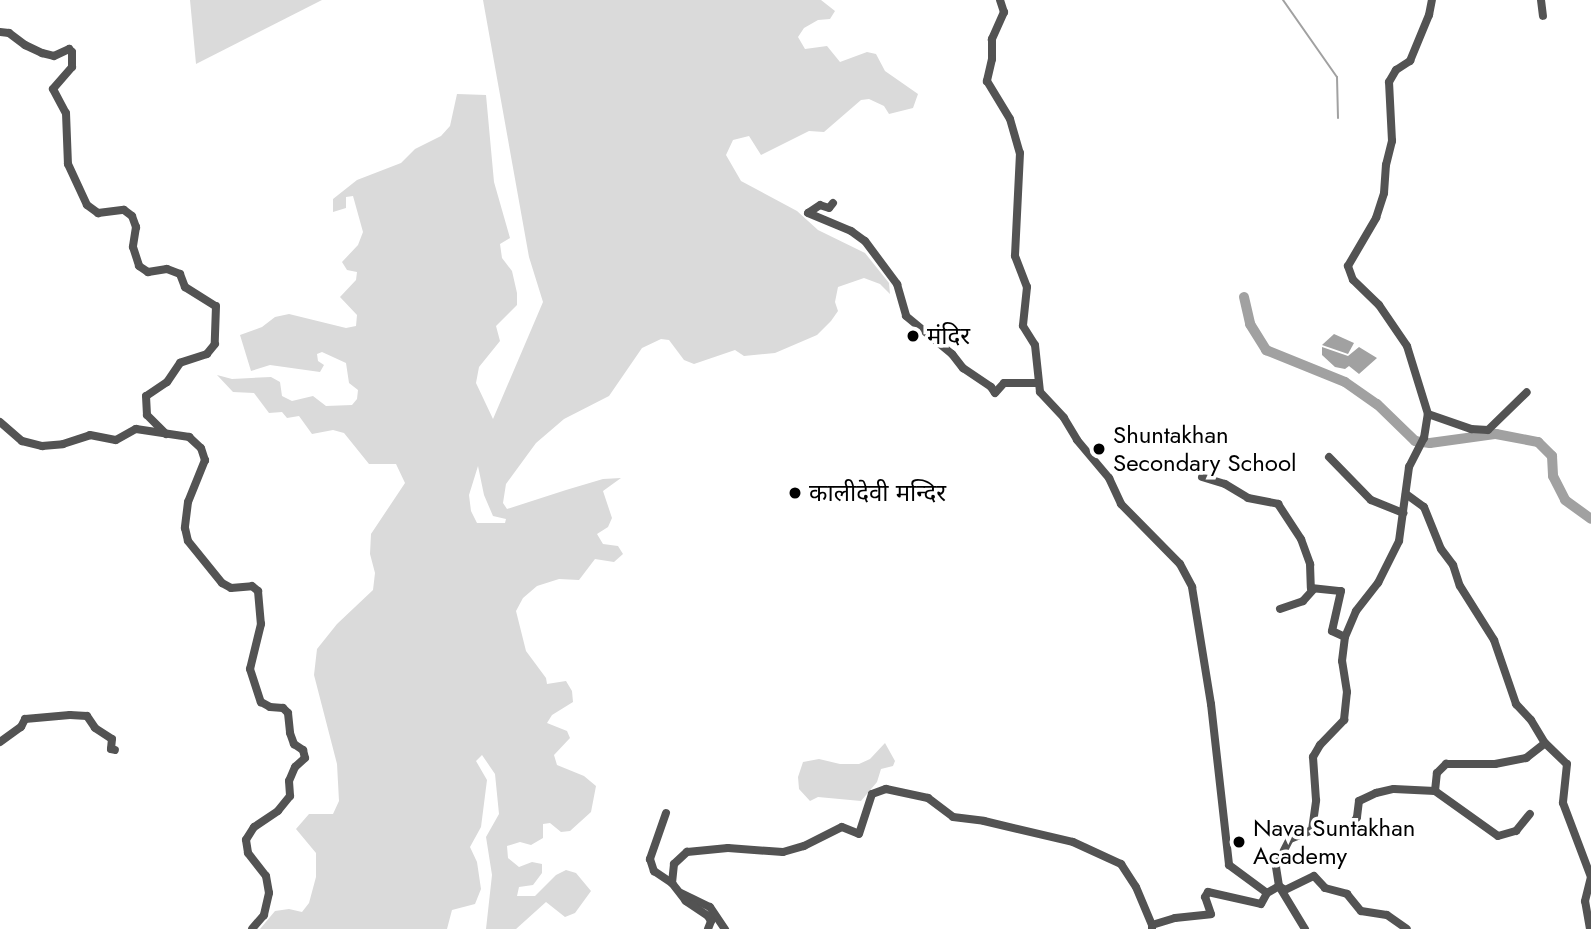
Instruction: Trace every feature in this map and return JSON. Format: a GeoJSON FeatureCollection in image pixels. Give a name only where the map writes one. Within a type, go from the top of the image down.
{"type":"FeatureCollection","features":[{"type":"Feature","properties":{"kind":"street"},"geometry":{"type":"LineString","coordinates":[[1000,0],[1004,12],[992,39],[992,59],[987,81],[1010,119],[1020,153],[1015,256],[1027,287],[1023,326],[1035,345],[1037,383],[1040,392],[1064,418],[1077,440],[1109,478],[1121,504],[1180,564],[1192,587],[1211,704],[1229,865],[1267,893]]}},
{"type":"Feature","properties":{"kind":"street"},"geometry":{"type":"LineString","coordinates":[[1312,831],[1316,800],[1314,757],[1320,745],[1344,720],[1347,692],[1342,650],[1345,637],[1362,599],[1377,583],[1399,541],[1413,455],[1423,438],[1428,414],[1408,346],[1379,305],[1353,280],[1348,266],[1376,218],[1384,193],[1386,165],[1392,141],[1389,82],[1396,70],[1410,61],[1429,15],[1432,0]]}},
{"type":"Feature","properties":{"kind":"street"},"geometry":{"type":"LineString","coordinates":[[1541,0],[1543,16]]}},
{"type":"Feature","properties":{"kind":"street"},"geometry":{"type":"LineString","coordinates":[[0,32],[9,33],[42,53],[54,56],[69,49],[72,52],[72,67],[53,89],[66,113],[68,164],[87,205],[99,213],[124,210],[132,216],[136,226],[133,247],[139,266],[148,272],[167,269],[180,274],[185,287],[216,306],[215,344],[207,354],[180,363],[167,382],[146,396],[148,415],[162,432],[172,436]]}},
{"type":"Feature","properties":{"kind":"street"},"geometry":{"type":"LineString","coordinates":[[833,203],[829,208],[820,205],[808,213],[851,231],[865,241],[897,284],[906,316],[952,354],[963,368],[991,387],[995,393],[1004,383],[1037,383]]}},
{"type":"Feature","properties":{"kind":"street"},"geometry":{"type":"LineString","coordinates":[[1428,414],[1471,429],[1488,430],[1527,392]]}},
{"type":"Feature","properties":{"kind":"street"},"geometry":{"type":"LineString","coordinates":[[0,422],[22,441],[42,446],[64,444],[89,435],[116,440],[136,429],[189,438],[201,448],[205,460],[188,502],[185,528],[188,541],[222,583],[231,588],[252,586],[258,590],[261,624],[250,669],[261,702],[270,707],[283,708],[288,713],[294,744],[303,750],[305,758],[295,766],[289,780],[290,796],[278,811],[254,827],[246,840],[248,853],[266,876],[270,893],[264,917],[252,929]]}},
{"type":"Feature","properties":{"kind":"street"},"geometry":{"type":"LineString","coordinates":[[1329,457],[1371,500],[1403,513]]}},
{"type":"Feature","properties":{"kind":"street"},"geometry":{"type":"LineString","coordinates":[[1202,477],[1225,484],[1248,498],[1278,505],[1301,539],[1309,560],[1312,590],[1303,601],[1280,608]]}},
{"type":"Feature","properties":{"kind":"street"},"geometry":{"type":"LineString","coordinates":[[1406,494],[1424,507],[1441,549],[1453,565],[1460,586],[1494,640],[1516,704],[1531,720],[1545,743],[1567,764],[1563,803],[1591,877],[1585,901],[1590,929]]}},
{"type":"Feature","properties":{"kind":"street"},"geometry":{"type":"LineString","coordinates":[[1312,590],[1341,591],[1332,631],[1345,637]]}},
{"type":"Feature","properties":{"kind":"street"},"geometry":{"type":"LineString","coordinates":[[0,742],[21,727],[26,719],[87,716],[95,728],[112,739],[111,749],[115,750]]}},
{"type":"Feature","properties":{"kind":"street"},"geometry":{"type":"LineString","coordinates":[[1435,792],[1437,774],[1447,764],[1494,764],[1526,758],[1545,743]]}},
{"type":"Feature","properties":{"kind":"street"},"geometry":{"type":"LineString","coordinates":[[674,886],[674,864],[693,850],[728,848],[783,852],[804,846],[842,827],[859,834],[872,794],[886,789],[928,798],[953,817],[984,821],[1073,842],[1121,864],[1136,887],[1152,927],[1183,916],[1211,914],[1205,897],[1208,892],[1261,904],[1267,893],[1279,886]]}},
{"type":"Feature","properties":{"kind":"street"},"geometry":{"type":"LineString","coordinates":[[1305,929],[1279,886],[1276,866],[1290,839],[1312,831],[1346,833],[1357,817],[1359,801],[1376,793],[1408,789],[1435,792],[1498,836],[1516,831],[1530,814]]}},
{"type":"Feature","properties":{"kind":"street"},"geometry":{"type":"LineString","coordinates":[[666,813],[650,859],[654,871],[708,916],[711,921],[708,929]]}},
{"type":"Feature","properties":{"kind":"street"},"geometry":{"type":"LineString","coordinates":[[1279,886],[1285,890],[1314,876],[1325,888],[1347,894],[1361,911],[1387,915],[1406,929]]}},
{"type":"Feature","properties":{"kind":"street"},"geometry":{"type":"LineString","coordinates":[[674,886],[710,908],[725,929]]}},
{"type":"Feature","properties":{"kind":"shaded area"},"geometry":{"type":"Polygon","coordinates":[[[190,0],[322,0],[196,64],[190,0]]]}},
{"type":"Feature","properties":{"kind":"shaded area"},"geometry":{"type":"Polygon","coordinates":[[[483,0],[821,0],[835,11],[830,19],[818,20],[804,28],[798,37],[805,49],[827,46],[840,62],[867,52],[876,54],[885,71],[918,94],[913,108],[889,114],[884,106],[869,99],[861,100],[824,132],[809,131],[761,155],[749,136],[733,140],[726,155],[741,181],[797,211],[818,230],[865,253],[889,283],[890,294],[880,284],[864,278],[838,287],[835,302],[838,311],[831,321],[817,335],[775,353],[744,356],[735,350],[694,364],[684,360],[669,340],[661,339],[642,348],[609,396],[564,419],[536,443],[506,484],[503,503],[507,509],[603,479],[621,478],[603,491],[612,518],[608,527],[597,534],[603,544],[618,546],[623,554],[614,562],[595,559],[579,580],[559,579],[537,586],[523,598],[516,611],[526,651],[546,678],[547,684],[566,681],[572,691],[573,702],[552,715],[547,723],[567,731],[570,738],[554,755],[557,765],[584,776],[596,786],[591,812],[570,831],[561,832],[550,823],[543,824],[543,838],[531,845],[520,842],[507,846],[508,858],[519,867],[532,862],[542,864],[542,873],[533,885],[519,887],[517,896],[535,896],[556,875],[566,870],[576,873],[591,891],[575,913],[565,917],[546,902],[516,929],[486,929],[492,875],[486,837],[499,814],[495,774],[482,755],[476,761],[487,780],[481,827],[470,847],[477,862],[481,889],[475,904],[452,910],[447,929],[260,929],[275,911],[289,909],[302,912],[309,903],[316,877],[316,853],[296,829],[309,814],[333,814],[339,801],[337,764],[314,675],[317,649],[337,624],[373,590],[375,573],[370,554],[371,534],[405,483],[396,464],[369,464],[344,433],[333,430],[312,434],[299,416],[287,418],[282,412],[269,413],[254,393],[233,392],[217,375],[232,379],[271,377],[280,382],[282,396],[292,401],[313,396],[326,406],[352,405],[357,399],[358,390],[349,383],[346,363],[322,352],[317,354],[318,361],[324,365],[320,372],[270,365],[251,371],[240,335],[262,327],[275,317],[289,314],[346,328],[356,326],[357,315],[340,297],[356,280],[357,272],[347,270],[342,262],[358,245],[363,232],[353,196],[346,197],[346,208],[333,212],[333,199],[357,180],[401,163],[415,149],[441,136],[450,126],[457,94],[486,95],[494,182],[510,238],[500,244],[502,258],[512,271],[517,293],[517,305],[496,326],[500,341],[479,367],[476,383],[493,419],[543,302],[529,257],[483,0]],[[478,466],[469,495],[471,511],[477,523],[505,523],[506,519],[493,516],[484,495],[478,466]]]}},
{"type":"Feature","properties":{"kind":"shaded area"},"geometry":{"type":"Polygon","coordinates":[[[1334,334],[1354,343],[1348,354],[1322,345],[1334,334]]]}},
{"type":"Feature","properties":{"kind":"shaded area"},"geometry":{"type":"Polygon","coordinates":[[[1322,347],[1348,356],[1359,347],[1377,358],[1359,374],[1349,366],[1345,369],[1335,367],[1322,355],[1322,347]]]}},
{"type":"Feature","properties":{"kind":"shaded area"},"geometry":{"type":"Polygon","coordinates":[[[885,743],[895,761],[893,766],[881,769],[877,782],[861,801],[818,797],[810,801],[799,789],[798,777],[803,762],[819,759],[840,764],[859,764],[870,759],[885,743]]]}},
{"type":"Feature","properties":{"kind":"waterway"},"geometry":{"type":"LineString","coordinates":[[1283,0],[1337,77],[1338,118]]}},
{"type":"Feature","properties":{"kind":"waterway"},"geometry":{"type":"LineString","coordinates":[[1244,297],[1250,324],[1266,350],[1345,382],[1377,404],[1415,441],[1430,443],[1496,434],[1538,442],[1552,456],[1553,476],[1565,500],[1591,519]]}},
{"type":"Feature","properties":{"kind":"place","name":"मंदिर"},"geometry":{"type":"Point","coordinates":[913,336]}},
{"type":"Feature","properties":{"kind":"place","name":"Shuntakhan Secondary School"},"geometry":{"type":"Point","coordinates":[1099,449]}},
{"type":"Feature","properties":{"kind":"place","name":"कालीदेवी मन्दिर"},"geometry":{"type":"Point","coordinates":[795,493]}},
{"type":"Feature","properties":{"kind":"place","name":"Nava Suntakhan Academy"},"geometry":{"type":"Point","coordinates":[1239,842]}}]}
